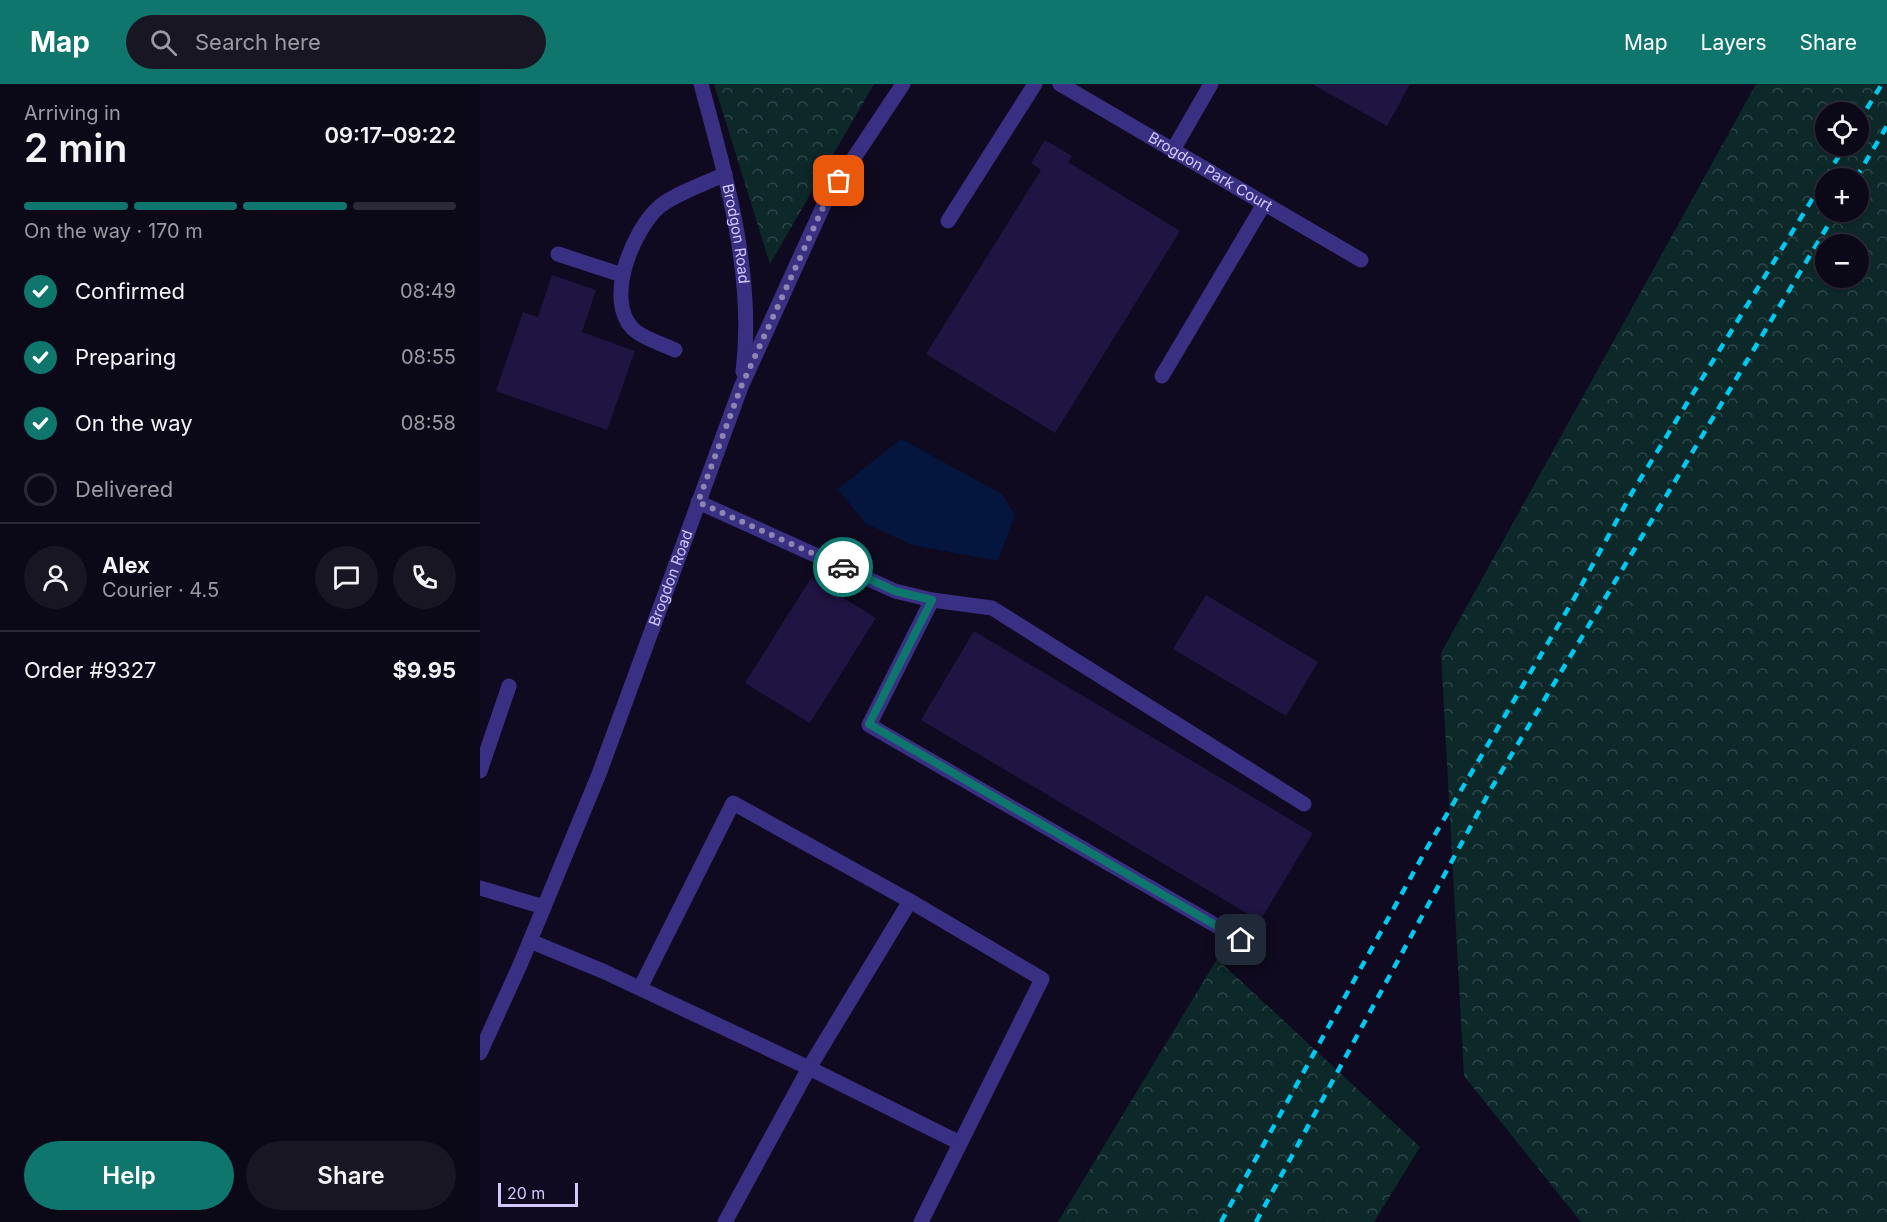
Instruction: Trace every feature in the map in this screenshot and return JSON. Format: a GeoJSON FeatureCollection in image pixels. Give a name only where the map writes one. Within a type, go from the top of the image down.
{"type":"FeatureCollection","features":[{"type":"Feature","properties":{"kind":"street","name":"Brodgon Road"},"geometry":{"type":"LineString","coordinates":[[701,84],[725,174],[745,287],[748,334],[741,387]]}},
{"type":"Feature","properties":{"kind":"street","name":"Brogdon Road"},"geometry":{"type":"LineString","coordinates":[[480,1053],[530,941],[599,774],[741,387],[826,201],[903,84]]}},
{"type":"Feature","properties":{"kind":"street"},"geometry":{"type":"LineString","coordinates":[[948,221],[1035,84]]}},
{"type":"Feature","properties":{"kind":"street"},"geometry":{"type":"LineString","coordinates":[[1173,150],[1211,84]]}},
{"type":"Feature","properties":{"kind":"street","name":"Brogdon Park Court"},"geometry":{"type":"LineString","coordinates":[[1066,86],[1361,260]]}},
{"type":"Feature","properties":{"kind":"street"},"geometry":{"type":"LineString","coordinates":[[675,350],[633,329],[624,309],[622,275],[641,227],[660,206],[725,174]]}},
{"type":"Feature","properties":{"kind":"street"},"geometry":{"type":"LineString","coordinates":[[1162,376],[1264,204]]}},
{"type":"Feature","properties":{"kind":"street"},"geometry":{"type":"LineString","coordinates":[[558,254],[622,275]]}},
{"type":"Feature","properties":{"kind":"street"},"geometry":{"type":"LineString","coordinates":[[698,502],[895,591],[932,600],[992,608],[1304,804]]}},
{"type":"Feature","properties":{"kind":"street"},"geometry":{"type":"LineString","coordinates":[[932,600],[869,724],[1241,940]]}},
{"type":"Feature","properties":{"kind":"street"},"geometry":{"type":"LineString","coordinates":[[480,771],[509,686]]}},
{"type":"Feature","properties":{"kind":"street"},"geometry":{"type":"LineString","coordinates":[[640,988],[733,803],[910,901],[1042,979],[921,1222]]}},
{"type":"Feature","properties":{"kind":"street"},"geometry":{"type":"LineString","coordinates":[[480,888],[544,907]]}},
{"type":"Feature","properties":{"kind":"street"},"geometry":{"type":"LineString","coordinates":[[725,1222],[809,1068],[910,901]]}},
{"type":"Feature","properties":{"kind":"street"},"geometry":{"type":"LineString","coordinates":[[530,941],[640,988],[960,1143]]}},
{"type":"Feature","properties":{"kind":"green space"},"geometry":{"type":"Polygon","coordinates":[[[714,84],[874,84],[770,264],[714,84]]]}},
{"type":"Feature","properties":{"kind":"green space"},"geometry":{"type":"Polygon","coordinates":[[[1756,84],[1887,84],[1887,1222],[1581,1222],[1464,1076],[1441,653],[1756,84]]]}},
{"type":"Feature","properties":{"kind":"green space"},"geometry":{"type":"Polygon","coordinates":[[[1217,959],[1420,1147],[1374,1222],[1058,1222],[1217,959]]]}},
{"type":"Feature","properties":{"kind":"water"},"geometry":{"type":"Polygon","coordinates":[[[901,439],[1002,494],[1015,515],[998,561],[912,545],[865,523],[838,489],[901,439]]]}},
{"type":"Feature","properties":{"kind":"building"},"geometry":{"type":"Polygon","coordinates":[[[1312,84],[1410,84],[1387,126],[1312,84]]]}},
{"type":"Feature","properties":{"kind":"building"},"geometry":{"type":"Polygon","coordinates":[[[1045,140],[1072,156],[1068,162],[1180,231],[1055,433],[926,354],[1041,170],[1031,163],[1045,140]]]}},
{"type":"Feature","properties":{"kind":"building"},"geometry":{"type":"Polygon","coordinates":[[[552,275],[596,290],[582,332],[635,351],[607,430],[496,391],[523,312],[538,317],[552,275]]]}},
{"type":"Feature","properties":{"kind":"building"},"geometry":{"type":"Polygon","coordinates":[[[811,578],[876,618],[810,723],[745,683],[811,578]]]}},
{"type":"Feature","properties":{"kind":"building"},"geometry":{"type":"Polygon","coordinates":[[[1206,595],[1318,662],[1286,716],[1173,649],[1206,595]]]}},
{"type":"Feature","properties":{"kind":"building"},"geometry":{"type":"Polygon","coordinates":[[[974,631],[1313,833],[1260,921],[921,720],[974,631]]]}},
{"type":"Feature","properties":{"kind":"railway"},"geometry":{"type":"LineString","coordinates":[[1869,105],[1882,84]]}},
{"type":"Feature","properties":{"kind":"railway"},"geometry":{"type":"LineString","coordinates":[[1862,168],[1887,126]]}},
{"type":"Feature","properties":{"kind":"railway"},"geometry":{"type":"LineString","coordinates":[[1221,1222],[1427,848],[1575,597],[1633,491],[1839,156]]}},
{"type":"Feature","properties":{"kind":"railway"},"geometry":{"type":"LineString","coordinates":[[1256,1222],[1491,789],[1830,222]]}},
{"type":"Feature","properties":{"kind":"way so far"},"geometry":{"type":"LineString","coordinates":[[839,181],[826,201],[741,387],[698,502],[843,567]]}},
{"type":"Feature","properties":{"kind":"route"},"geometry":{"type":"LineString","coordinates":[[843,567],[895,591],[932,600],[869,724],[1241,940]]}}]}
